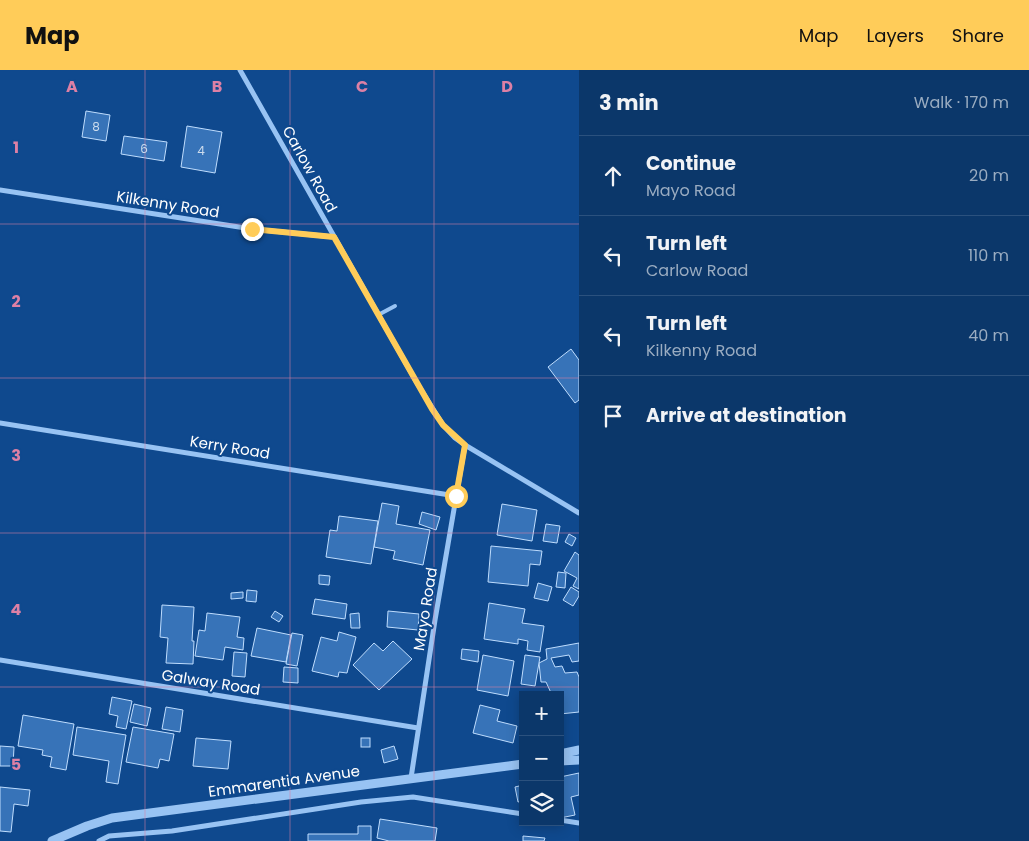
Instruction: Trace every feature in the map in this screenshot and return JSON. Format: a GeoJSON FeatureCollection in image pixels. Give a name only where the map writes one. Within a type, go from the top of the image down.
{"type":"FeatureCollection","features":[{"type":"Feature","properties":{"kind":"street","name":"Carlow Road"},"geometry":{"type":"LineString","coordinates":[[240,70],[378,315],[443,425],[465,445],[579,513]]}},
{"type":"Feature","properties":{"kind":"street","name":"Kilkenny Road"},"geometry":{"type":"LineString","coordinates":[[0,190],[252,229],[334,237]]}},
{"type":"Feature","properties":{"kind":"street","name":"Kerry Road"},"geometry":{"type":"LineString","coordinates":[[0,423],[456,496]]}},
{"type":"Feature","properties":{"kind":"street","name":"Mayo Road"},"geometry":{"type":"LineString","coordinates":[[412,778],[418,728],[465,445]]}},
{"type":"Feature","properties":{"kind":"street","name":"Galway Road"},"geometry":{"type":"LineString","coordinates":[[0,660],[418,728]]}},
{"type":"Feature","properties":{"kind":"street"},"geometry":{"type":"LineString","coordinates":[[564,753],[579,750]]}},
{"type":"Feature","properties":{"kind":"street"},"geometry":{"type":"LineString","coordinates":[[564,761],[579,760]]}},
{"type":"Feature","properties":{"kind":"street","name":"Emmarentia Avenue"},"geometry":{"type":"LineString","coordinates":[[52,841],[112,818],[519,765]]}},
{"type":"Feature","properties":{"kind":"street"},"geometry":{"type":"LineString","coordinates":[[99,841],[109,836],[172,831],[361,802],[413,797],[519,813]]}},
{"type":"Feature","properties":{"kind":"street"},"geometry":{"type":"LineString","coordinates":[[564,821],[579,823]]}},
{"type":"Feature","properties":{"kind":"lane"},"geometry":{"type":"LineString","coordinates":[[378,315],[395,306]]}},
{"type":"Feature","properties":{"kind":"building"},"geometry":{"type":"Polygon","coordinates":[[[86,111],[110,115],[106,141],[82,137],[86,111]]]}},
{"type":"Feature","properties":{"kind":"building"},"geometry":{"type":"Polygon","coordinates":[[[187,126],[222,132],[215,173],[181,167],[187,126]]]}},
{"type":"Feature","properties":{"kind":"building"},"geometry":{"type":"Polygon","coordinates":[[[124,136],[167,142],[164,161],[121,154],[124,136]]]}},
{"type":"Feature","properties":{"kind":"building"},"geometry":{"type":"Polygon","coordinates":[[[571,349],[579,360],[579,400],[575,403],[548,367],[571,349]]]}},
{"type":"Feature","properties":{"kind":"building"},"geometry":{"type":"Polygon","coordinates":[[[382,503],[399,506],[396,524],[430,530],[423,565],[393,559],[395,551],[374,547],[382,503]]]}},
{"type":"Feature","properties":{"kind":"building"},"geometry":{"type":"Polygon","coordinates":[[[502,504],[537,510],[532,541],[497,535],[502,504]]]}},
{"type":"Feature","properties":{"kind":"building"},"geometry":{"type":"Polygon","coordinates":[[[422,512],[440,517],[436,530],[419,524],[422,512]]]}},
{"type":"Feature","properties":{"kind":"building"},"geometry":{"type":"Polygon","coordinates":[[[339,516],[378,521],[371,564],[326,557],[330,530],[337,531],[339,516]]]}},
{"type":"Feature","properties":{"kind":"building"},"geometry":{"type":"Polygon","coordinates":[[[546,524],[560,526],[557,543],[543,541],[546,524]]]}},
{"type":"Feature","properties":{"kind":"building"},"geometry":{"type":"Polygon","coordinates":[[[569,534],[576,538],[572,546],[565,542],[569,534]]]}},
{"type":"Feature","properties":{"kind":"building"},"geometry":{"type":"Polygon","coordinates":[[[491,546],[542,551],[540,565],[530,564],[528,586],[488,582],[491,546]]]}},
{"type":"Feature","properties":{"kind":"building"},"geometry":{"type":"Polygon","coordinates":[[[575,552],[579,555],[579,589],[573,586],[577,578],[564,571],[575,552]]]}},
{"type":"Feature","properties":{"kind":"building"},"geometry":{"type":"Polygon","coordinates":[[[558,572],[566,573],[565,588],[556,587],[558,572]]]}},
{"type":"Feature","properties":{"kind":"building"},"geometry":{"type":"Polygon","coordinates":[[[319,575],[330,576],[329,585],[319,584],[319,575]]]}},
{"type":"Feature","properties":{"kind":"building"},"geometry":{"type":"Polygon","coordinates":[[[538,583],[552,587],[548,601],[534,598],[538,583]]]}},
{"type":"Feature","properties":{"kind":"building"},"geometry":{"type":"Polygon","coordinates":[[[571,587],[579,592],[579,596],[573,606],[563,600],[571,587]]]}},
{"type":"Feature","properties":{"kind":"building"},"geometry":{"type":"Polygon","coordinates":[[[247,590],[257,591],[256,602],[246,601],[247,590]]]}},
{"type":"Feature","properties":{"kind":"building"},"geometry":{"type":"Polygon","coordinates":[[[243,592],[243,598],[231,599],[231,593],[243,592]]]}},
{"type":"Feature","properties":{"kind":"building"},"geometry":{"type":"Polygon","coordinates":[[[315,599],[347,604],[345,619],[312,614],[315,599]]]}},
{"type":"Feature","properties":{"kind":"building"},"geometry":{"type":"Polygon","coordinates":[[[489,603],[525,609],[522,623],[544,626],[540,652],[527,650],[528,641],[518,639],[518,644],[484,639],[489,603]]]}},
{"type":"Feature","properties":{"kind":"building"},"geometry":{"type":"Polygon","coordinates":[[[162,605],[194,607],[193,664],[166,663],[168,638],[160,637],[162,605]]]}},
{"type":"Feature","properties":{"kind":"building"},"geometry":{"type":"Polygon","coordinates":[[[275,611],[283,616],[279,622],[271,617],[275,611]]]}},
{"type":"Feature","properties":{"kind":"building"},"geometry":{"type":"Polygon","coordinates":[[[388,611],[419,614],[418,630],[387,627],[388,611]]]}},
{"type":"Feature","properties":{"kind":"building"},"geometry":{"type":"Polygon","coordinates":[[[207,613],[240,617],[237,637],[244,638],[243,650],[225,647],[223,660],[195,656],[199,630],[205,631],[207,613]]]}},
{"type":"Feature","properties":{"kind":"building"},"geometry":{"type":"Polygon","coordinates":[[[359,613],[360,628],[351,628],[350,614],[359,613]]]}},
{"type":"Feature","properties":{"kind":"building"},"geometry":{"type":"Polygon","coordinates":[[[257,628],[291,635],[286,662],[251,656],[257,628]]]}},
{"type":"Feature","properties":{"kind":"building"},"geometry":{"type":"Polygon","coordinates":[[[339,632],[356,637],[347,673],[339,672],[338,677],[312,671],[321,637],[337,641],[339,632]]]}},
{"type":"Feature","properties":{"kind":"building"},"geometry":{"type":"Polygon","coordinates":[[[292,633],[303,635],[297,666],[286,664],[292,633]]]}},
{"type":"Feature","properties":{"kind":"building"},"geometry":{"type":"Polygon","coordinates":[[[393,641],[412,659],[379,690],[353,665],[374,643],[383,651],[393,641]]]}},
{"type":"Feature","properties":{"kind":"building"},"geometry":{"type":"Polygon","coordinates":[[[579,643],[579,661],[572,662],[569,655],[551,658],[555,667],[562,666],[565,673],[577,672],[579,677],[579,712],[564,714],[564,691],[550,691],[546,682],[541,682],[539,663],[547,659],[546,649],[579,643]]]}},
{"type":"Feature","properties":{"kind":"building"},"geometry":{"type":"Polygon","coordinates":[[[462,649],[479,651],[478,662],[461,659],[462,649]]]}},
{"type":"Feature","properties":{"kind":"building"},"geometry":{"type":"Polygon","coordinates":[[[234,652],[247,653],[245,677],[232,676],[234,652]]]}},
{"type":"Feature","properties":{"kind":"building"},"geometry":{"type":"Polygon","coordinates":[[[483,655],[514,661],[508,696],[477,690],[483,655]]]}},
{"type":"Feature","properties":{"kind":"building"},"geometry":{"type":"Polygon","coordinates":[[[525,655],[540,657],[535,686],[521,684],[525,655]]]}},
{"type":"Feature","properties":{"kind":"building"},"geometry":{"type":"Polygon","coordinates":[[[284,667],[298,668],[298,683],[283,682],[284,667]]]}},
{"type":"Feature","properties":{"kind":"building"},"geometry":{"type":"Polygon","coordinates":[[[112,697],[132,701],[126,729],[116,727],[118,716],[109,714],[112,697]]]}},
{"type":"Feature","properties":{"kind":"building"},"geometry":{"type":"Polygon","coordinates":[[[134,704],[151,708],[147,726],[130,722],[134,704]]]}},
{"type":"Feature","properties":{"kind":"building"},"geometry":{"type":"Polygon","coordinates":[[[480,705],[500,710],[497,721],[517,726],[513,743],[473,733],[480,705]]]}},
{"type":"Feature","properties":{"kind":"building"},"geometry":{"type":"Polygon","coordinates":[[[166,707],[183,710],[180,732],[162,729],[166,707]]]}},
{"type":"Feature","properties":{"kind":"building"},"geometry":{"type":"Polygon","coordinates":[[[23,715],[74,724],[66,770],[50,767],[52,757],[42,755],[43,750],[18,746],[23,715]]]}},
{"type":"Feature","properties":{"kind":"building"},"geometry":{"type":"Polygon","coordinates":[[[77,727],[126,735],[118,784],[106,782],[109,761],[73,755],[77,727]]]}},
{"type":"Feature","properties":{"kind":"building"},"geometry":{"type":"Polygon","coordinates":[[[133,727],[174,734],[169,761],[160,759],[158,768],[126,762],[133,727]]]}},
{"type":"Feature","properties":{"kind":"building"},"geometry":{"type":"Polygon","coordinates":[[[196,738],[231,741],[228,769],[193,766],[196,738]]]}},
{"type":"Feature","properties":{"kind":"building"},"geometry":{"type":"Polygon","coordinates":[[[361,738],[370,738],[370,747],[361,747],[361,738]]]}},
{"type":"Feature","properties":{"kind":"building"},"geometry":{"type":"Polygon","coordinates":[[[0,746],[14,747],[13,766],[0,766],[0,746]]]}},
{"type":"Feature","properties":{"kind":"building"},"geometry":{"type":"Polygon","coordinates":[[[394,746],[398,759],[384,763],[381,750],[394,746]]]}},
{"type":"Feature","properties":{"kind":"building"},"geometry":{"type":"Polygon","coordinates":[[[579,773],[579,795],[571,797],[575,815],[564,817],[564,781],[564,776],[579,773]]]}},
{"type":"Feature","properties":{"kind":"building"},"geometry":{"type":"Polygon","coordinates":[[[519,786],[519,802],[518,802],[515,787],[519,786]]]}},
{"type":"Feature","properties":{"kind":"building"},"geometry":{"type":"Polygon","coordinates":[[[0,787],[30,790],[28,806],[14,804],[11,832],[0,831],[0,787]]]}},
{"type":"Feature","properties":{"kind":"building"},"geometry":{"type":"Polygon","coordinates":[[[380,819],[437,828],[435,841],[389,841],[377,838],[380,819]]]}},
{"type":"Feature","properties":{"kind":"building"},"geometry":{"type":"Polygon","coordinates":[[[358,826],[371,826],[371,841],[308,841],[308,834],[358,834],[358,826]]]}},
{"type":"Feature","properties":{"kind":"building"},"geometry":{"type":"Polygon","coordinates":[[[523,836],[545,838],[544,841],[523,841],[523,836]]]}},
{"type":"Feature","properties":{"kind":"route"},"geometry":{"type":"LineString","coordinates":[[252,229],[334,237],[432,409],[449,432],[465,445],[456,496]]}}]}
